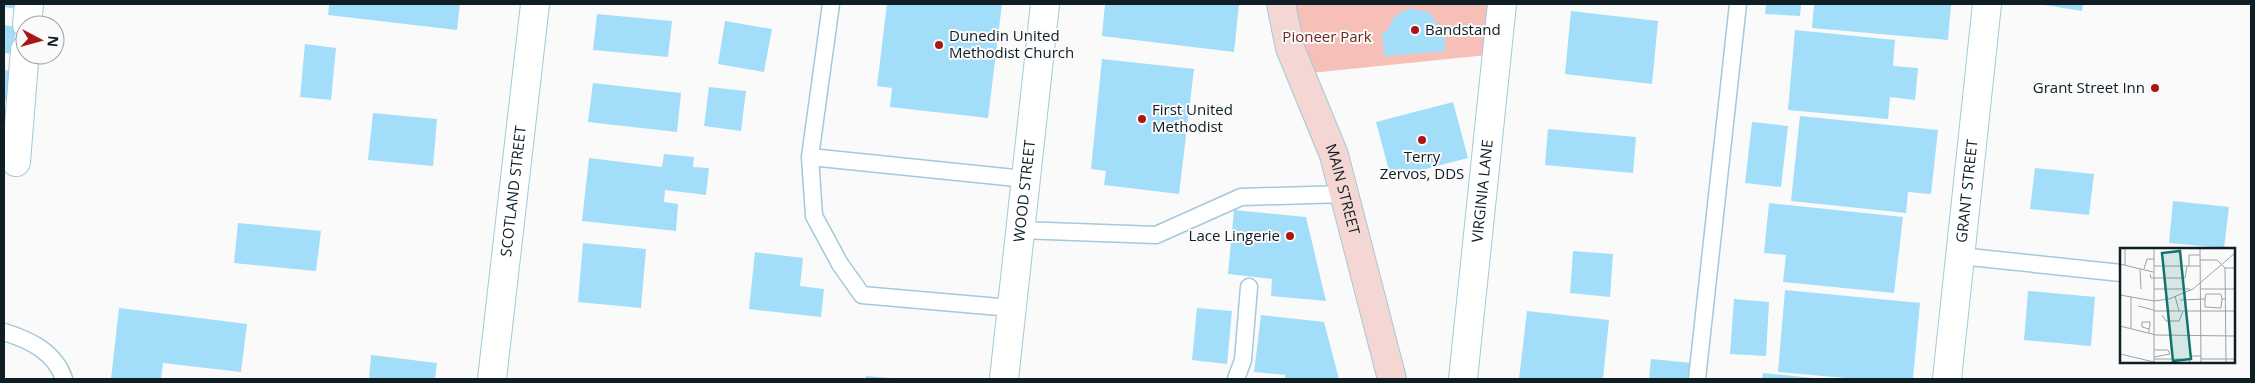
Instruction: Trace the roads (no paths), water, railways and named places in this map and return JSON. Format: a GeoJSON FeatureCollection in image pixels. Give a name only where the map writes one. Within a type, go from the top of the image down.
{"type":"FeatureCollection","features":[{"type":"Feature","properties":{"kind":"street","name":"SCOTLAND STREET"},"geometry":{"type":"LineString","coordinates":[[492,379],[535,4]]}},
{"type":"Feature","properties":{"kind":"street","name":"WOOD STREET"},"geometry":{"type":"LineString","coordinates":[[1004,379],[1045,4]]}},
{"type":"Feature","properties":{"kind":"street","name":"MAIN STREET"},"geometry":{"type":"LineString","coordinates":[[1282,4],[1290,48],[1334,155],[1392,379]]}},
{"type":"Feature","properties":{"kind":"street","name":"VIRGINIA LANE"},"geometry":{"type":"LineString","coordinates":[[1462,379],[1502,4]]}},
{"type":"Feature","properties":{"kind":"street","name":"GRANT STREET"},"geometry":{"type":"LineString","coordinates":[[1947,379],[1987,4]]}},
{"type":"Feature","properties":{"kind":"street"},"geometry":{"type":"LineString","coordinates":[[16,162],[24,65]]}},
{"type":"Feature","properties":{"kind":"lane"},"geometry":{"type":"LineString","coordinates":[[831,4],[810,157],[814,216],[840,264],[862,295],[1012,308]]}},
{"type":"Feature","properties":{"kind":"lane"},"geometry":{"type":"LineString","coordinates":[[1697,379],[1738,4]]}},
{"type":"Feature","properties":{"kind":"lane"},"geometry":{"type":"LineString","coordinates":[[810,157],[1026,178]]}},
{"type":"Feature","properties":{"kind":"lane"},"geometry":{"type":"LineString","coordinates":[[1020,230],[1156,235],[1241,197],[1345,194]]}},
{"type":"Feature","properties":{"kind":"lane"},"geometry":{"type":"LineString","coordinates":[[1960,256],[2120,273]]}},
{"type":"Feature","properties":{"kind":"lane"},"geometry":{"type":"LineString","coordinates":[[1236,379],[1243,360],[1249,287]]}},
{"type":"Feature","properties":{"kind":"lane"},"geometry":{"type":"LineString","coordinates":[[4,332],[47,352],[58,364],[64,379]]}},
{"type":"Feature","properties":{"kind":"place","name":"Bandstand"},"geometry":{"type":"Point","coordinates":[1415,30]}},
{"type":"Feature","properties":{"kind":"place","name":"Dunedin United Methodist Church"},"geometry":{"type":"Point","coordinates":[939,45]}},
{"type":"Feature","properties":{"kind":"place","name":"Grant Street Inn"},"geometry":{"type":"Point","coordinates":[2155,88]}},
{"type":"Feature","properties":{"kind":"place","name":"First United Methodist"},"geometry":{"type":"Point","coordinates":[1142,119]}},
{"type":"Feature","properties":{"kind":"place","name":"Terry Zervos, DDS"},"geometry":{"type":"Point","coordinates":[1422,140]}},
{"type":"Feature","properties":{"kind":"place","name":"Lace Lingerie"},"geometry":{"type":"Point","coordinates":[1290,236]}},
{"type":"Feature","properties":{"kind":"park label","name":"Pioneer Park"},"geometry":{"type":"Point","coordinates":[1327,37]}}]}
